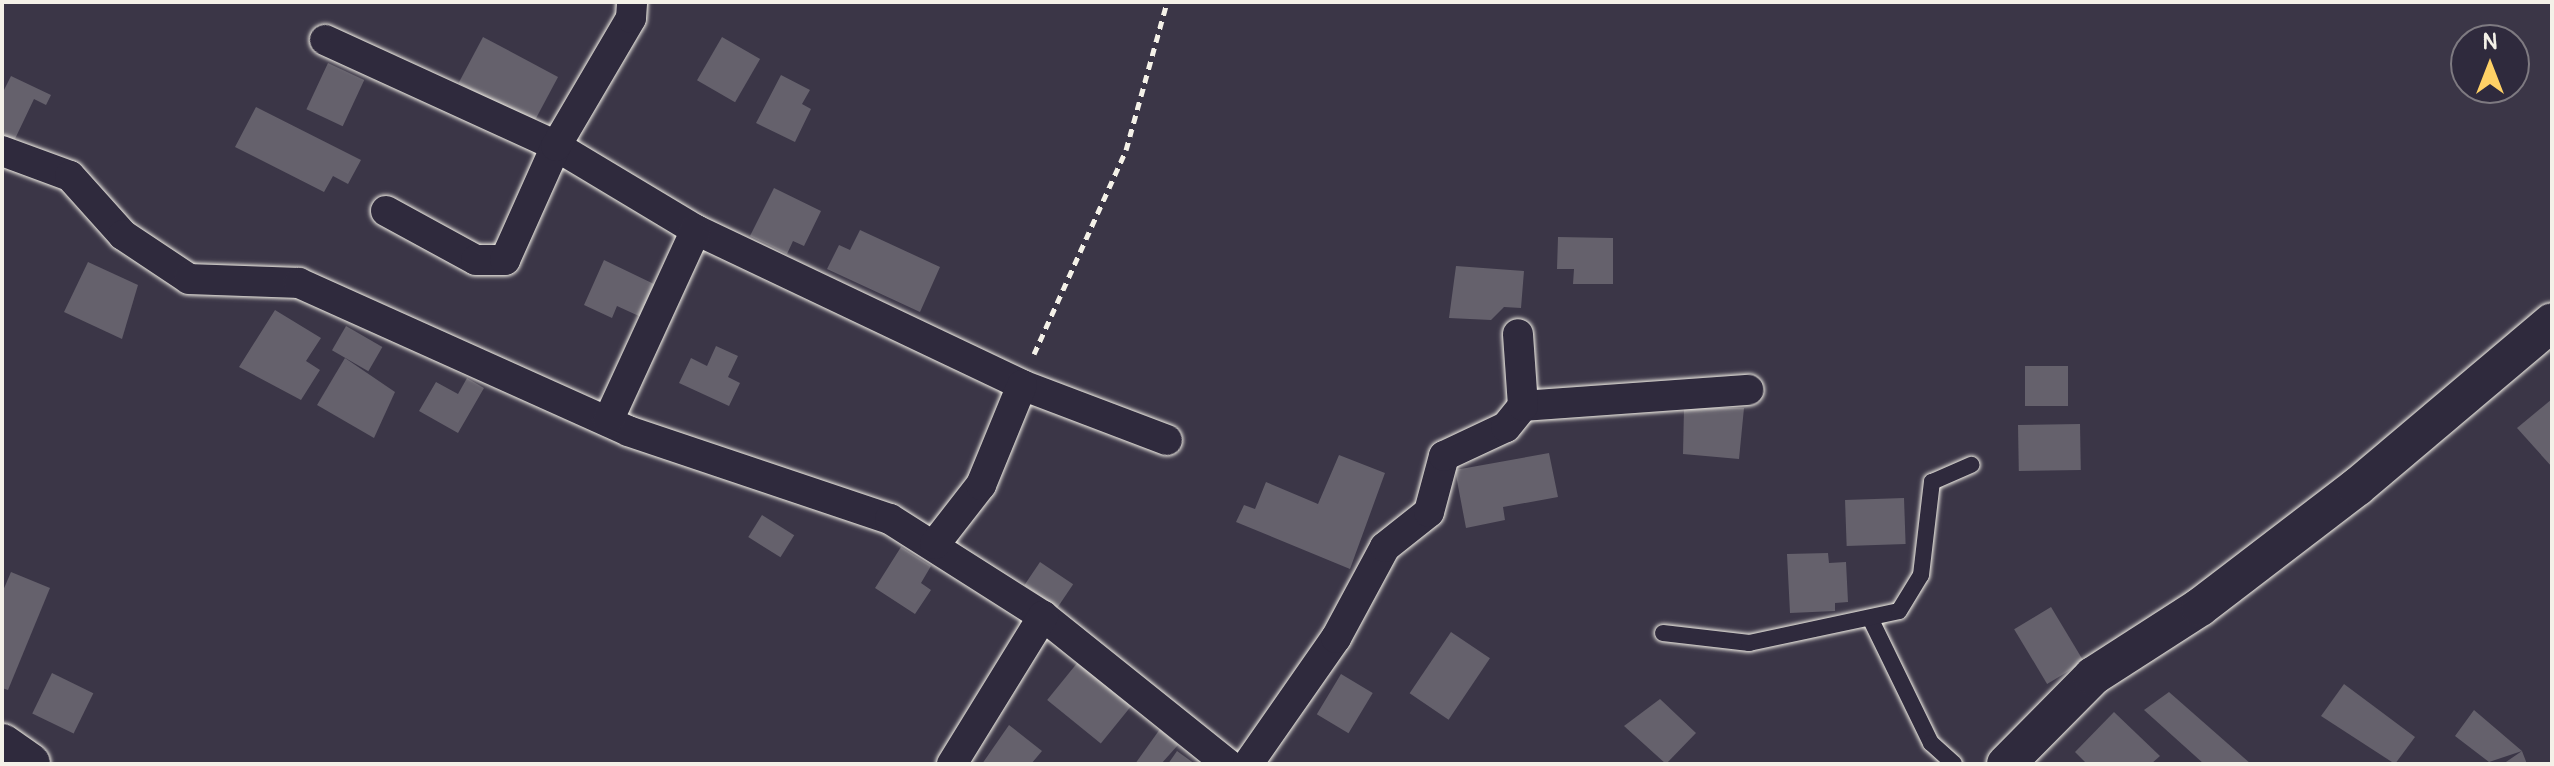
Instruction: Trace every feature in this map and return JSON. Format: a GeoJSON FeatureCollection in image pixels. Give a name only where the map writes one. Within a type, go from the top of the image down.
{"type":"FeatureCollection","features":[{"type":"Feature","properties":{"kind":"main road"},"geometry":{"type":"LineString","coordinates":[[2,745],[29,764]]}},
{"type":"Feature","properties":{"kind":"street"},"geometry":{"type":"LineString","coordinates":[[386,211],[476,260],[505,260],[556,146],[631,18],[632,2]]}},
{"type":"Feature","properties":{"kind":"street"},"geometry":{"type":"LineString","coordinates":[[325,40],[556,146],[696,230],[1022,385],[1167,440]]}},
{"type":"Feature","properties":{"kind":"street"},"geometry":{"type":"LineString","coordinates":[[2,151],[70,176],[123,235],[189,279],[299,283],[608,421],[890,519],[935,544],[1043,616],[1228,764]]}},
{"type":"Feature","properties":{"kind":"street"},"geometry":{"type":"LineString","coordinates":[[608,421],[696,230]]}},
{"type":"Feature","properties":{"kind":"street"},"geometry":{"type":"LineString","coordinates":[[2006,764],[2093,676],[2200,607],[2357,487],[2552,322]]}},
{"type":"Feature","properties":{"kind":"street"},"geometry":{"type":"LineString","coordinates":[[1248,764],[1336,638],[1385,547],[1429,512],[1444,456],[1506,427],[1523,406],[1518,334]]}},
{"type":"Feature","properties":{"kind":"street"},"geometry":{"type":"LineString","coordinates":[[935,544],[981,485],[1022,385]]}},
{"type":"Feature","properties":{"kind":"street"},"geometry":{"type":"LineString","coordinates":[[1523,406],[1748,390]]}},
{"type":"Feature","properties":{"kind":"street"},"geometry":{"type":"LineString","coordinates":[[952,764],[1043,616]]}},
{"type":"Feature","properties":{"kind":"lane"},"geometry":{"type":"LineString","coordinates":[[1663,633],[1749,643],[1871,620],[1899,611],[1915,591],[1932,482],[1971,465]]}},
{"type":"Feature","properties":{"kind":"lane"},"geometry":{"type":"LineString","coordinates":[[1871,620],[1931,743],[1954,764]]}},
{"type":"Feature","properties":{"kind":"path"},"geometry":{"type":"LineString","coordinates":[[1022,385],[1126,150],[1167,2]]}},
{"type":"Feature","properties":{"kind":"building"},"geometry":{"type":"Polygon","coordinates":[[[483,37],[558,77],[534,123],[459,83],[483,37]]]}},
{"type":"Feature","properties":{"kind":"building"},"geometry":{"type":"Polygon","coordinates":[[[722,37],[760,59],[735,102],[697,80],[722,37]]]}},
{"type":"Feature","properties":{"kind":"building"},"geometry":{"type":"Polygon","coordinates":[[[328,63],[364,80],[343,126],[306,109],[328,63]]]}},
{"type":"Feature","properties":{"kind":"building"},"geometry":{"type":"Polygon","coordinates":[[[781,75],[810,90],[802,104],[811,109],[795,142],[756,123],[781,75]]]}},
{"type":"Feature","properties":{"kind":"building"},"geometry":{"type":"Polygon","coordinates":[[[11,76],[51,95],[46,105],[34,99],[14,141],[2,135],[2,94],[11,76]]]}},
{"type":"Feature","properties":{"kind":"building"},"geometry":{"type":"Polygon","coordinates":[[[256,107],[361,160],[348,184],[333,176],[324,192],[235,147],[256,107]]]}},
{"type":"Feature","properties":{"kind":"building"},"geometry":{"type":"Polygon","coordinates":[[[774,188],[821,211],[804,246],[793,241],[787,254],[750,236],[774,188]]]}},
{"type":"Feature","properties":{"kind":"building"},"geometry":{"type":"Polygon","coordinates":[[[860,230],[940,267],[920,312],[827,269],[839,245],[850,250],[860,230]]]}},
{"type":"Feature","properties":{"kind":"building"},"geometry":{"type":"Polygon","coordinates":[[[1558,237],[1613,238],[1613,284],[1573,284],[1574,269],[1557,269],[1558,237]]]}},
{"type":"Feature","properties":{"kind":"building"},"geometry":{"type":"Polygon","coordinates":[[[604,260],[656,285],[641,317],[617,306],[612,318],[584,305],[604,260]]]}},
{"type":"Feature","properties":{"kind":"building"},"geometry":{"type":"Polygon","coordinates":[[[88,262],[138,285],[122,339],[64,312],[88,262]]]}},
{"type":"Feature","properties":{"kind":"building"},"geometry":{"type":"Polygon","coordinates":[[[1456,266],[1524,271],[1521,308],[1504,307],[1491,320],[1449,318],[1456,266]]]}},
{"type":"Feature","properties":{"kind":"building"},"geometry":{"type":"Polygon","coordinates":[[[275,310],[321,338],[306,361],[320,370],[301,400],[239,367],[275,310]]]}},
{"type":"Feature","properties":{"kind":"building"},"geometry":{"type":"Polygon","coordinates":[[[346,326],[382,347],[368,371],[332,350],[346,326]]]}},
{"type":"Feature","properties":{"kind":"building"},"geometry":{"type":"Polygon","coordinates":[[[716,346],[738,356],[728,377],[740,383],[729,406],[679,383],[691,358],[707,366],[716,346]]]}},
{"type":"Feature","properties":{"kind":"building"},"geometry":{"type":"Polygon","coordinates":[[[345,358],[395,392],[374,438],[317,405],[345,358]]]}},
{"type":"Feature","properties":{"kind":"building"},"geometry":{"type":"Polygon","coordinates":[[[2025,366],[2068,366],[2068,406],[2025,406],[2025,366]]]}},
{"type":"Feature","properties":{"kind":"building"},"geometry":{"type":"Polygon","coordinates":[[[467,378],[484,388],[458,433],[419,411],[436,382],[458,394],[467,378]]]}},
{"type":"Feature","properties":{"kind":"building"},"geometry":{"type":"Polygon","coordinates":[[[2552,399],[2552,467],[2517,428],[2552,399]]]}},
{"type":"Feature","properties":{"kind":"building"},"geometry":{"type":"Polygon","coordinates":[[[1684,408],[1744,408],[1739,459],[1683,454],[1684,408]]]}},
{"type":"Feature","properties":{"kind":"building"},"geometry":{"type":"Polygon","coordinates":[[[2080,424],[2081,470],[2019,471],[2018,425],[2080,424]]]}},
{"type":"Feature","properties":{"kind":"building"},"geometry":{"type":"Polygon","coordinates":[[[1549,453],[1558,497],[1503,507],[1505,520],[1466,528],[1455,470],[1549,453]]]}},
{"type":"Feature","properties":{"kind":"building"},"geometry":{"type":"Polygon","coordinates":[[[1339,455],[1385,473],[1350,569],[1236,522],[1244,505],[1255,509],[1266,482],[1318,504],[1339,455]]]}},
{"type":"Feature","properties":{"kind":"building"},"geometry":{"type":"Polygon","coordinates":[[[1904,498],[1906,544],[1847,546],[1845,500],[1904,498]]]}},
{"type":"Feature","properties":{"kind":"building"},"geometry":{"type":"Polygon","coordinates":[[[762,515],[794,535],[780,557],[748,537],[762,515]]]}},
{"type":"Feature","properties":{"kind":"building"},"geometry":{"type":"Polygon","coordinates":[[[901,547],[931,566],[921,583],[931,590],[915,614],[875,588],[901,547]]]}},
{"type":"Feature","properties":{"kind":"building"},"geometry":{"type":"Polygon","coordinates":[[[1828,553],[1829,563],[1846,562],[1848,602],[1835,603],[1835,611],[1790,613],[1787,554],[1828,553]]]}},
{"type":"Feature","properties":{"kind":"building"},"geometry":{"type":"Polygon","coordinates":[[[1040,562],[1073,584],[1058,608],[1024,585],[1040,562]]]}},
{"type":"Feature","properties":{"kind":"building"},"geometry":{"type":"Polygon","coordinates":[[[11,572],[50,588],[8,690],[2,688],[2,593],[11,572]]]}},
{"type":"Feature","properties":{"kind":"building"},"geometry":{"type":"Polygon","coordinates":[[[2051,607],[2084,662],[2047,684],[2014,629],[2051,607]]]}},
{"type":"Feature","properties":{"kind":"building"},"geometry":{"type":"Polygon","coordinates":[[[1451,632],[1490,658],[1449,720],[1410,693],[1451,632]]]}},
{"type":"Feature","properties":{"kind":"building"},"geometry":{"type":"Polygon","coordinates":[[[1078,662],[1132,705],[1101,744],[1047,700],[1078,662]]]}},
{"type":"Feature","properties":{"kind":"building"},"geometry":{"type":"Polygon","coordinates":[[[52,673],[93,693],[74,734],[32,713],[52,673]]]}},
{"type":"Feature","properties":{"kind":"building"},"geometry":{"type":"Polygon","coordinates":[[[1341,674],[1373,693],[1349,733],[1317,714],[1341,674]]]}},
{"type":"Feature","properties":{"kind":"building"},"geometry":{"type":"Polygon","coordinates":[[[2344,684],[2415,737],[2395,764],[2321,716],[2344,684]]]}},
{"type":"Feature","properties":{"kind":"building"},"geometry":{"type":"Polygon","coordinates":[[[2169,692],[2251,764],[2204,764],[2144,710],[2169,692]]]}},
{"type":"Feature","properties":{"kind":"building"},"geometry":{"type":"Polygon","coordinates":[[[1660,699],[1696,733],[1666,764],[1624,726],[1660,699]]]}},
{"type":"Feature","properties":{"kind":"building"},"geometry":{"type":"Polygon","coordinates":[[[2474,710],[2522,751],[2489,762],[2455,736],[2474,710]]]}},
{"type":"Feature","properties":{"kind":"building"},"geometry":{"type":"Polygon","coordinates":[[[2114,712],[2160,756],[2151,764],[2087,764],[2075,752],[2114,712]]]}},
{"type":"Feature","properties":{"kind":"building"},"geometry":{"type":"Polygon","coordinates":[[[1009,725],[1042,751],[1031,764],[982,764],[1009,725]]]}},
{"type":"Feature","properties":{"kind":"building"},"geometry":{"type":"Polygon","coordinates":[[[1160,729],[1178,745],[1161,764],[1135,764],[1160,729]]]}},
{"type":"Feature","properties":{"kind":"building"},"geometry":{"type":"Polygon","coordinates":[[[1177,751],[1195,764],[1168,764],[1177,751]]]}},
{"type":"Feature","properties":{"kind":"building"},"geometry":{"type":"Polygon","coordinates":[[[2522,751],[2527,764],[2503,764],[2522,751]]]}}]}
